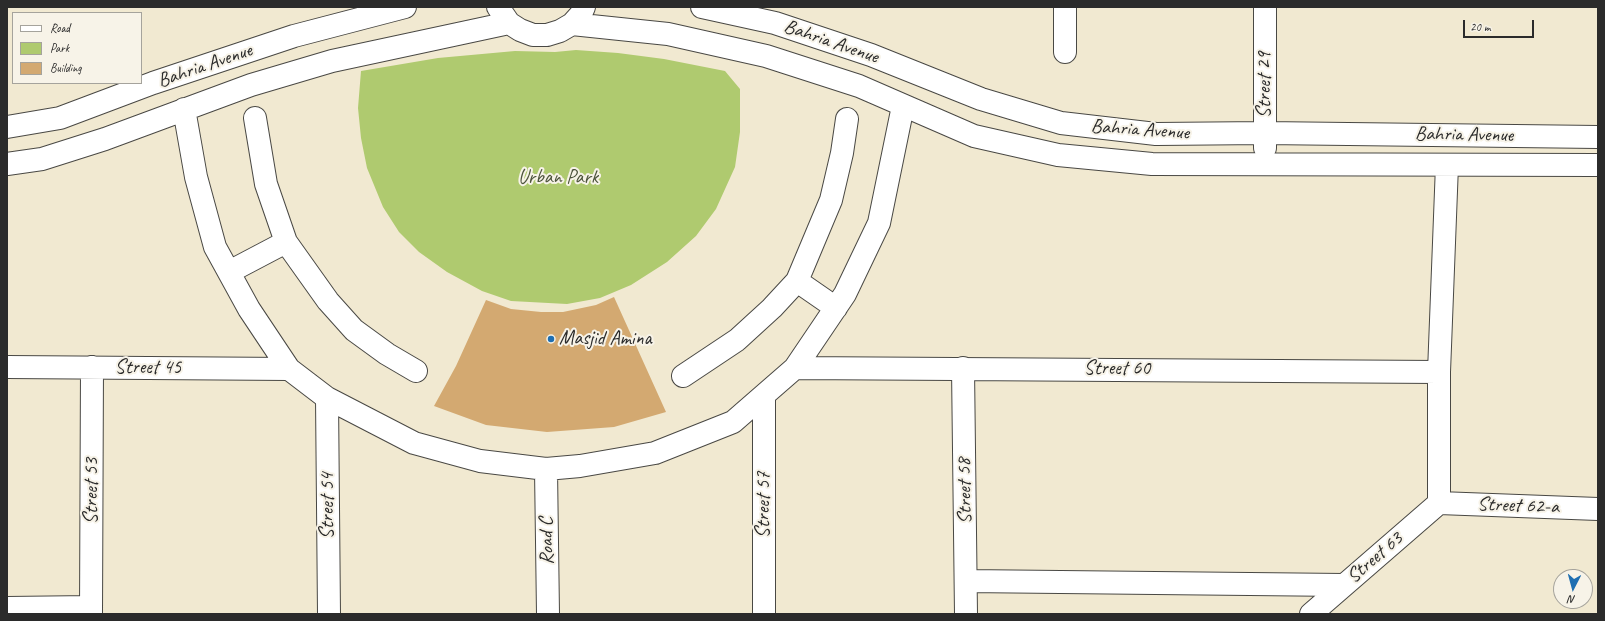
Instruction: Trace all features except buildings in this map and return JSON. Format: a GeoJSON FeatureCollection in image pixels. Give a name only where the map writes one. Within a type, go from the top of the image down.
{"type":"FeatureCollection","features":[{"type":"Feature","properties":{"kind":"street","name":"Bahria Avenue"},"geometry":{"type":"LineString","coordinates":[[7,127],[60,118],[153,83],[294,36],[405,7]]}},
{"type":"Feature","properties":{"kind":"street","name":"Bahria Avenue"},"geometry":{"type":"LineString","coordinates":[[702,7],[775,23],[871,54],[981,99],[1062,123],[1156,134],[1265,133],[1598,137]]}},
{"type":"Feature","properties":{"kind":"street"},"geometry":{"type":"LineString","coordinates":[[1065,7],[1065,52]]}},
{"type":"Feature","properties":{"kind":"street","name":"Street 29"},"geometry":{"type":"LineString","coordinates":[[1265,7],[1265,164]]}},
{"type":"Feature","properties":{"kind":"street","name":"Bahria Avenue"},"geometry":{"type":"LineString","coordinates":[[7,164],[42,159],[56,155],[105,139],[251,85],[332,61],[503,15]]}},
{"type":"Feature","properties":{"kind":"street"},"geometry":{"type":"LineString","coordinates":[[503,15],[520,30],[533,34],[547,35],[560,31],[578,15]]}},
{"type":"Feature","properties":{"kind":"street","name":"Bahria Avenue"},"geometry":{"type":"LineString","coordinates":[[578,15],[766,56],[859,86],[974,136],[1058,155],[1152,164],[1598,165]]}},
{"type":"Feature","properties":{"kind":"street"},"geometry":{"type":"LineString","coordinates":[[184,109],[200,191],[215,247],[249,309],[290,369],[327,398],[414,443],[480,461],[546,469],[580,466],[655,453],[733,422],[795,368],[845,294],[879,223],[903,106]]}},
{"type":"Feature","properties":{"kind":"street"},"geometry":{"type":"LineString","coordinates":[[256,118],[266,184],[286,242],[328,301],[354,330],[387,354],[416,371]]}},
{"type":"Feature","properties":{"kind":"street"},"geometry":{"type":"LineString","coordinates":[[683,376],[737,340],[772,308],[797,281],[831,200],[842,153],[846,119]]}},
{"type":"Feature","properties":{"kind":"street"},"geometry":{"type":"LineString","coordinates":[[1439,503],[1439,372],[1447,165]]}},
{"type":"Feature","properties":{"kind":"street"},"geometry":{"type":"LineString","coordinates":[[229,272],[286,242]]}},
{"type":"Feature","properties":{"kind":"street"},"geometry":{"type":"LineString","coordinates":[[797,281],[836,308]]}},
{"type":"Feature","properties":{"kind":"street","name":"Street 45"},"geometry":{"type":"LineString","coordinates":[[7,368],[92,367],[290,369]]}},
{"type":"Feature","properties":{"kind":"street","name":"Street 53"},"geometry":{"type":"LineString","coordinates":[[91,611],[92,367]]}},
{"type":"Feature","properties":{"kind":"street","name":"Street 60"},"geometry":{"type":"LineString","coordinates":[[795,368],[1439,372]]}},
{"type":"Feature","properties":{"kind":"street","name":"Street 58"},"geometry":{"type":"LineString","coordinates":[[963,368],[966,614]]}},
{"type":"Feature","properties":{"kind":"street","name":"Street 57"},"geometry":{"type":"LineString","coordinates":[[764,396],[764,614]]}},
{"type":"Feature","properties":{"kind":"street","name":"Street 54"},"geometry":{"type":"LineString","coordinates":[[327,398],[329,614]]}},
{"type":"Feature","properties":{"kind":"street","name":"Road C"},"geometry":{"type":"LineString","coordinates":[[546,469],[548,614]]}},
{"type":"Feature","properties":{"kind":"street","name":"Street 62-a"},"geometry":{"type":"LineString","coordinates":[[1439,503],[1598,509]]}},
{"type":"Feature","properties":{"kind":"street","name":"Street 63"},"geometry":{"type":"LineString","coordinates":[[1311,614],[1439,503]]}},
{"type":"Feature","properties":{"kind":"street"},"geometry":{"type":"LineString","coordinates":[[966,581],[1344,585]]}},
{"type":"Feature","properties":{"kind":"street"},"geometry":{"type":"LineString","coordinates":[[7,608],[91,611]]}},
{"type":"Feature","properties":{"kind":"green space","name":"Urban Park"},"geometry":{"type":"Polygon","coordinates":[[[576,50],[618,53],[664,59],[725,71],[740,89],[740,132],[735,167],[716,209],[696,236],[667,262],[631,285],[600,298],[567,304],[511,301],[482,291],[447,272],[419,252],[399,232],[383,207],[367,168],[361,138],[358,108],[361,71],[438,58],[515,51],[555,52],[576,50]]]}},
{"type":"Feature","properties":{"kind":"place","name":"Masjid Amina"},"geometry":{"type":"Point","coordinates":[551,339]}}]}
